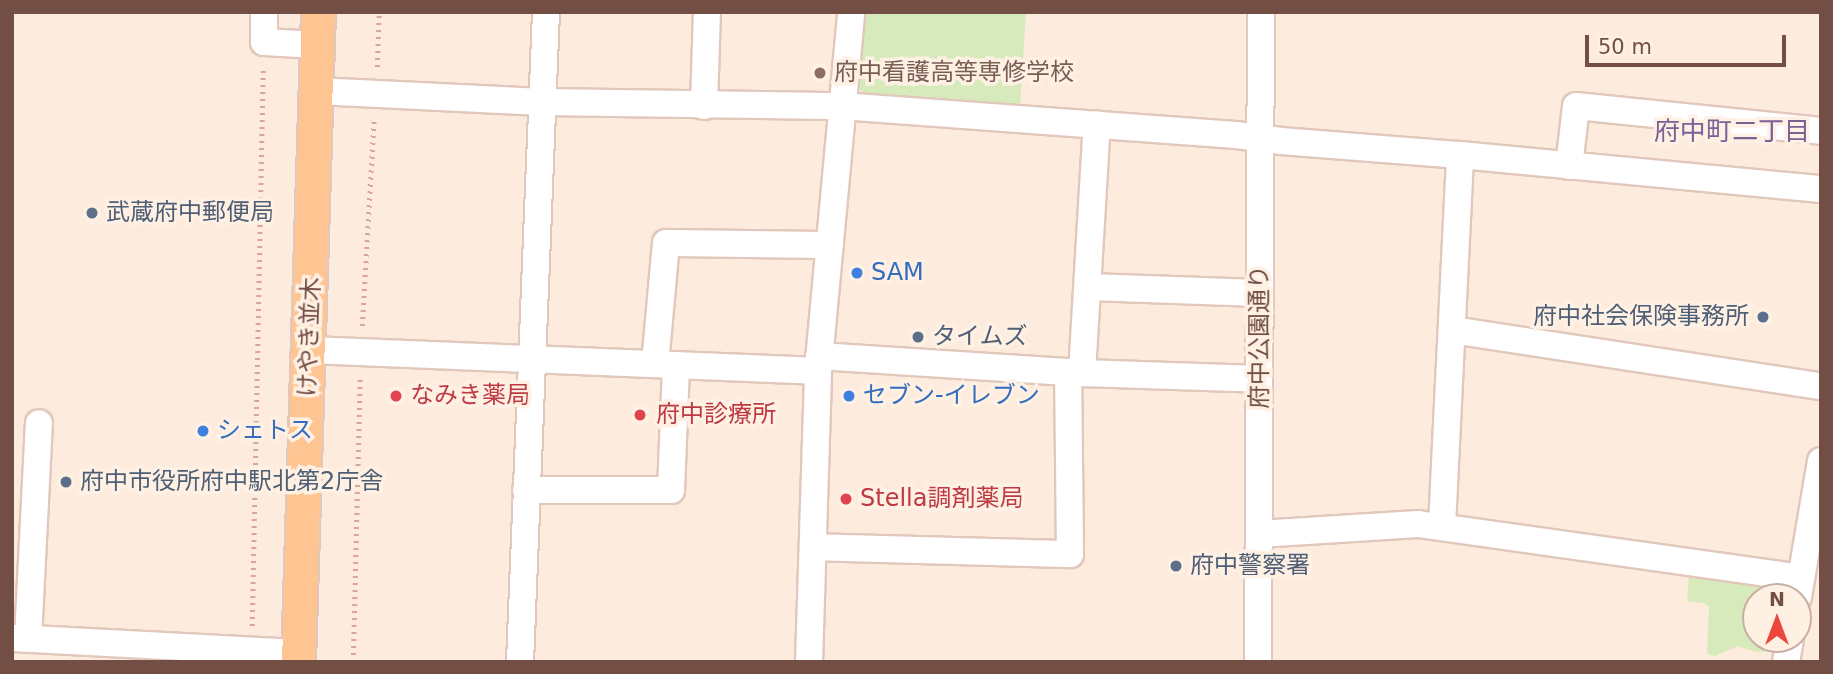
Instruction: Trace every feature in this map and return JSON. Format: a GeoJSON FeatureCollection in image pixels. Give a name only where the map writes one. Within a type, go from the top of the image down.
{"type":"FeatureCollection","features":[{"type":"Feature","properties":{"kind":"main road","name":"けやき並木"},"geometry":{"type":"LineString","coordinates":[[298,657],[310,350],[318,12]]}},
{"type":"Feature","properties":{"kind":"street"},"geometry":{"type":"LineString","coordinates":[[264,12],[264,43],[318,45]]}},
{"type":"Feature","properties":{"kind":"street"},"geometry":{"type":"LineString","coordinates":[[520,662],[546,12]]}},
{"type":"Feature","properties":{"kind":"street"},"geometry":{"type":"LineString","coordinates":[[704,106],[707,12]]}},
{"type":"Feature","properties":{"kind":"street"},"geometry":{"type":"LineString","coordinates":[[809,662],[818,364],[851,12]]}},
{"type":"Feature","properties":{"kind":"street","name":"府中公園通り"},"geometry":{"type":"LineString","coordinates":[[1258,662],[1261,12]]}},
{"type":"Feature","properties":{"kind":"street"},"geometry":{"type":"LineString","coordinates":[[317,91],[542,102],[841,106],[1097,124],[1821,189]]}},
{"type":"Feature","properties":{"kind":"street"},"geometry":{"type":"LineString","coordinates":[[1569,166],[1576,106],[1821,131]]}},
{"type":"Feature","properties":{"kind":"street"},"geometry":{"type":"LineString","coordinates":[[813,547],[1070,554],[1075,372],[1088,287],[1097,124]]}},
{"type":"Feature","properties":{"kind":"street"},"geometry":{"type":"LineString","coordinates":[[1442,526],[1460,155]]}},
{"type":"Feature","properties":{"kind":"street"},"geometry":{"type":"LineString","coordinates":[[526,489],[671,490],[665,365],[666,243],[830,245]]}},
{"type":"Feature","properties":{"kind":"street"},"geometry":{"type":"LineString","coordinates":[[1088,287],[1260,293]]}},
{"type":"Feature","properties":{"kind":"street"},"geometry":{"type":"LineString","coordinates":[[1452,330],[1821,386]]}},
{"type":"Feature","properties":{"kind":"street"},"geometry":{"type":"LineString","coordinates":[[310,350],[665,365],[818,364],[1259,379]]}},
{"type":"Feature","properties":{"kind":"street"},"geometry":{"type":"LineString","coordinates":[[39,423],[20,638],[252,651],[298,657]]}},
{"type":"Feature","properties":{"kind":"street"},"geometry":{"type":"LineString","coordinates":[[1801,583],[1821,461]]}},
{"type":"Feature","properties":{"kind":"street"},"geometry":{"type":"LineString","coordinates":[[1259,534],[1418,524],[1442,526],[1771,583]]}},
{"type":"Feature","properties":{"kind":"path"},"geometry":{"type":"LineString","coordinates":[[252,651],[264,43]]}},
{"type":"Feature","properties":{"kind":"green space"},"geometry":{"type":"Polygon","coordinates":[[[864,12],[1026,12],[1020,107],[865,96],[857,86],[864,12]]]}},
{"type":"Feature","properties":{"kind":"green space"},"geometry":{"type":"Polygon","coordinates":[[[1689,575],[1746,583],[1742,583],[1742,647],[1738,646],[1715,656],[1707,654],[1709,607],[1704,603],[1687,601],[1689,575]]]}},
{"type":"Feature","properties":{"kind":"place","name":"府中看護高等専修学校"},"geometry":{"type":"Point","coordinates":[820,73]}},
{"type":"Feature","properties":{"kind":"place","name":"武蔵府中郵便局"},"geometry":{"type":"Point","coordinates":[92,213]}},
{"type":"Feature","properties":{"kind":"place","name":"SAM"},"geometry":{"type":"Point","coordinates":[857,273]}},
{"type":"Feature","properties":{"kind":"place","name":"府中社会保険事務所"},"geometry":{"type":"Point","coordinates":[1763,317]}},
{"type":"Feature","properties":{"kind":"place","name":"タイムズ"},"geometry":{"type":"Point","coordinates":[918,337]}},
{"type":"Feature","properties":{"kind":"place","name":"なみき薬局"},"geometry":{"type":"Point","coordinates":[396,396]}},
{"type":"Feature","properties":{"kind":"place","name":"セブン-イレブン"},"geometry":{"type":"Point","coordinates":[849,396]}},
{"type":"Feature","properties":{"kind":"place","name":"府中診療所"},"geometry":{"type":"Point","coordinates":[640,415]}},
{"type":"Feature","properties":{"kind":"place","name":"シェトス"},"geometry":{"type":"Point","coordinates":[203,431]}},
{"type":"Feature","properties":{"kind":"place","name":"府中市役所府中駅北第2庁舎"},"geometry":{"type":"Point","coordinates":[66,482]}},
{"type":"Feature","properties":{"kind":"place","name":"Stella調剤薬局"},"geometry":{"type":"Point","coordinates":[846,499]}},
{"type":"Feature","properties":{"kind":"place","name":"府中警察署"},"geometry":{"type":"Point","coordinates":[1176,566]}},
{"type":"Feature","properties":{"kind":"district","name":"府中町二丁目"},"geometry":{"type":"Point","coordinates":[1732,132]}}]}
